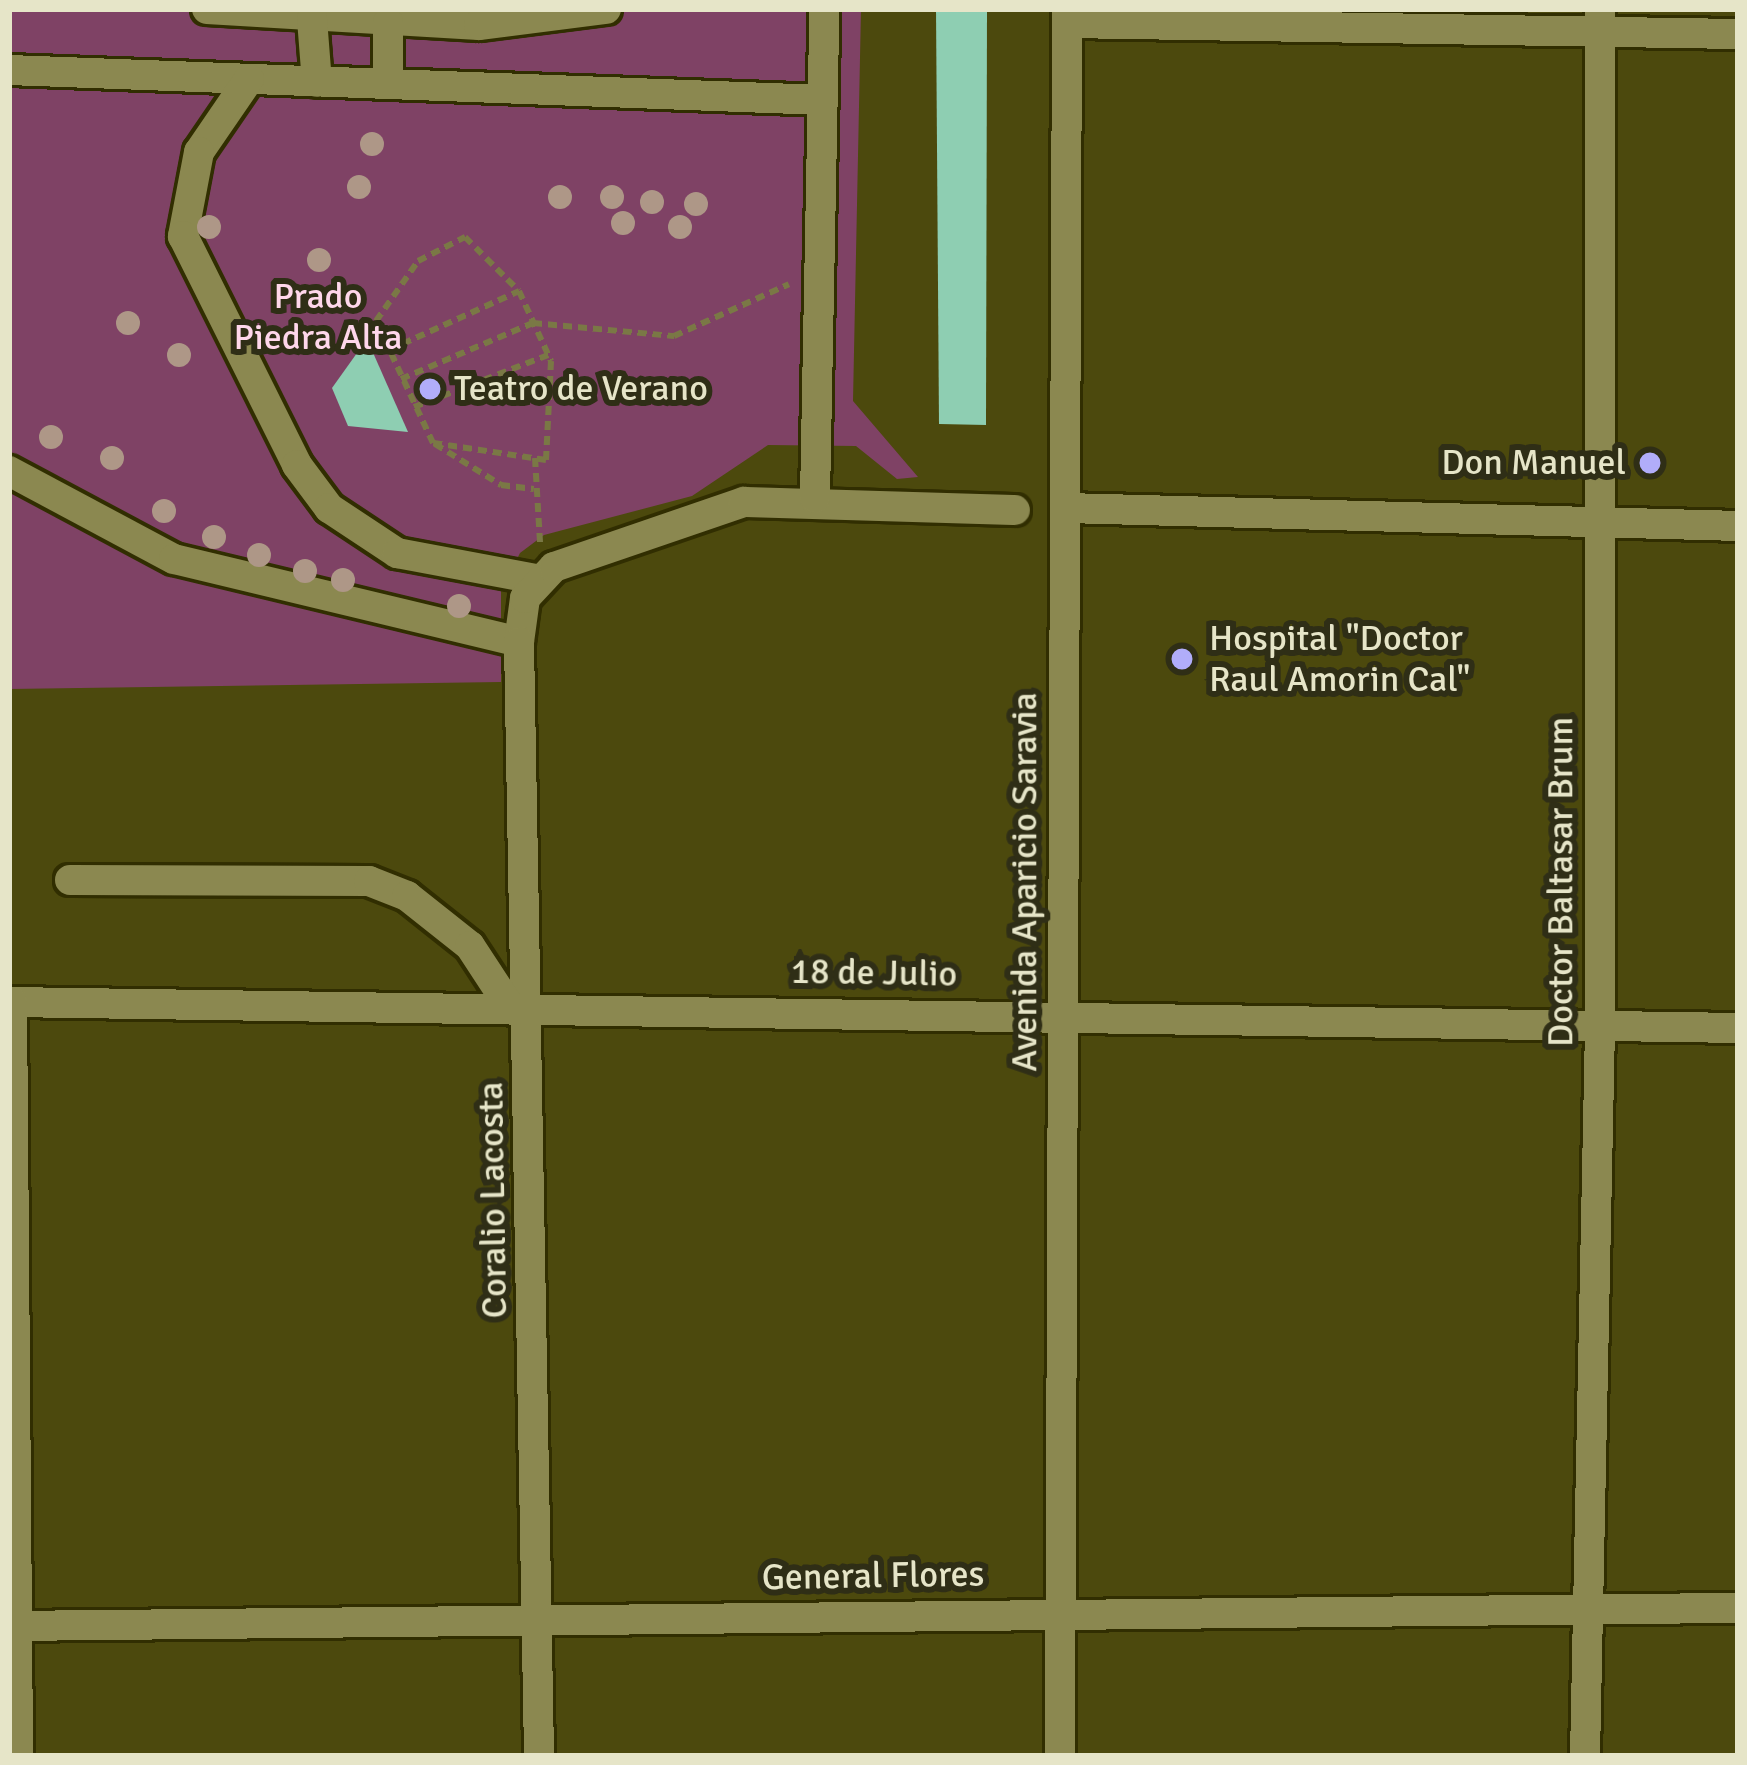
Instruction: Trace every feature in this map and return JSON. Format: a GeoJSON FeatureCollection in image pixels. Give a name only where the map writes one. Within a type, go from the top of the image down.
{"type":"FeatureCollection","features":[{"type":"Feature","properties":{"kind":"street"},"geometry":{"type":"LineString","coordinates":[[207,9],[312,19],[363,15],[540,22],[606,9]]}},
{"type":"Feature","properties":{"kind":"street"},"geometry":{"type":"LineString","coordinates":[[815,498],[824,9]]}},
{"type":"Feature","properties":{"kind":"street"},"geometry":{"type":"LineString","coordinates":[[363,15],[388,83]]}},
{"type":"Feature","properties":{"kind":"street"},"geometry":{"type":"LineString","coordinates":[[1067,16],[1600,21],[1738,34]]}},
{"type":"Feature","properties":{"kind":"street","name":"Avenida Aparicio Saravia"},"geometry":{"type":"LineString","coordinates":[[1060,1756],[1067,16]]}},
{"type":"Feature","properties":{"kind":"street"},"geometry":{"type":"LineString","coordinates":[[312,19],[316,82]]}},
{"type":"Feature","properties":{"kind":"street","name":"Doctor Baltasar Brum"},"geometry":{"type":"LineString","coordinates":[[1585,1756],[1600,1025],[1600,21]]}},
{"type":"Feature","properties":{"kind":"street"},"geometry":{"type":"LineString","coordinates":[[9,70],[823,100]]}},
{"type":"Feature","properties":{"kind":"street"},"geometry":{"type":"LineString","coordinates":[[249,79],[199,152],[183,236],[298,465],[355,531],[398,553],[545,573],[744,502],[815,498],[1015,510]]}},
{"type":"Feature","properties":{"kind":"street"},"geometry":{"type":"LineString","coordinates":[[9,471],[174,559],[519,642]]}},
{"type":"Feature","properties":{"kind":"street"},"geometry":{"type":"LineString","coordinates":[[1066,508],[1738,526]]}},
{"type":"Feature","properties":{"kind":"street","name":"Coralio Lacosta"},"geometry":{"type":"LineString","coordinates":[[539,1756],[539,1618],[519,1004],[519,642],[545,573]]}},
{"type":"Feature","properties":{"kind":"street"},"geometry":{"type":"LineString","coordinates":[[70,880],[369,881],[406,896],[470,946],[519,1004]]}},
{"type":"Feature","properties":{"kind":"street"},"geometry":{"type":"LineString","coordinates":[[10,1002],[12,1626],[18,1756]]}},
{"type":"Feature","properties":{"kind":"street","name":"18 de Julio"},"geometry":{"type":"LineString","coordinates":[[10,1002],[519,1004],[1738,1028]]}},
{"type":"Feature","properties":{"kind":"street","name":"General Flores"},"geometry":{"type":"LineString","coordinates":[[12,1626],[1738,1608]]}},
{"type":"Feature","properties":{"kind":"path"},"geometry":{"type":"LineString","coordinates":[[433,442],[546,460],[548,355],[519,291],[465,237],[418,260],[376,321],[433,442],[501,485],[534,489]]}},
{"type":"Feature","properties":{"kind":"path"},"geometry":{"type":"LineString","coordinates":[[401,379],[533,323],[674,336],[819,270]]}},
{"type":"Feature","properties":{"kind":"path"},"geometry":{"type":"LineString","coordinates":[[389,350],[519,291]]}},
{"type":"Feature","properties":{"kind":"path"},"geometry":{"type":"LineString","coordinates":[[414,407],[548,355]]}},
{"type":"Feature","properties":{"kind":"path"},"geometry":{"type":"LineString","coordinates":[[535,458],[535,534],[545,573]]}},
{"type":"Feature","properties":{"kind":"green space","name":"Prado Piedra Alta"},"geometry":{"type":"Polygon","coordinates":[[[9,9],[861,9],[853,401],[918,477],[897,479],[856,446],[768,445],[692,496],[544,535],[520,553],[501,591],[501,682],[9,689],[9,9]]]}},
{"type":"Feature","properties":{"kind":"building"},"geometry":{"type":"Polygon","coordinates":[[[936,9],[987,9],[986,425],[939,424],[936,9]]]}},
{"type":"Feature","properties":{"kind":"building"},"geometry":{"type":"Polygon","coordinates":[[[367,339],[408,432],[348,426],[332,388],[367,339]]]}},
{"type":"Feature","properties":{"kind":"place","name":"Teatro de Verano"},"geometry":{"type":"Point","coordinates":[430,389]}},
{"type":"Feature","properties":{"kind":"place","name":"Don Manuel"},"geometry":{"type":"Point","coordinates":[1650,463]}},
{"type":"Feature","properties":{"kind":"place","name":"Hospital \"Doctor Raul Amorin Cal\""},"geometry":{"type":"Point","coordinates":[1182,659]}}]}
